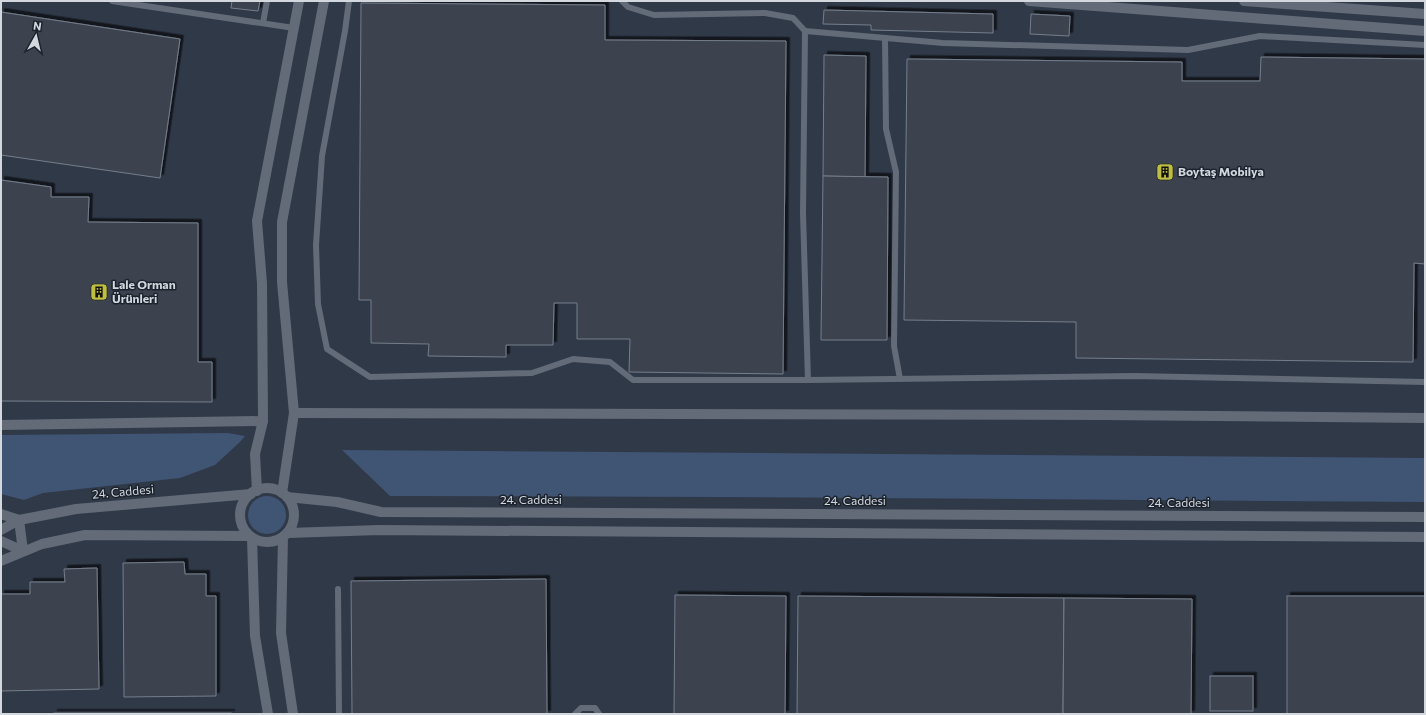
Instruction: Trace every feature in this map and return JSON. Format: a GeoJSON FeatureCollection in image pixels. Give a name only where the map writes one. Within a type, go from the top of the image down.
{"type":"FeatureCollection","features":[{"type":"Feature","properties":{"kind":"street"},"geometry":{"type":"LineString","coordinates":[[254,492],[255,454],[263,422],[262,283],[257,221],[299,1]]}},
{"type":"Feature","properties":{"kind":"street"},"geometry":{"type":"LineString","coordinates":[[284,495],[294,413],[282,282],[282,222],[324,1]]}},
{"type":"Feature","properties":{"kind":"street"},"geometry":{"type":"LineString","coordinates":[[1028,1],[1425,31]]}},
{"type":"Feature","properties":{"kind":"street"},"geometry":{"type":"LineString","coordinates":[[1244,1],[1425,14]]}},
{"type":"Feature","properties":{"kind":"street"},"geometry":{"type":"LineString","coordinates":[[294,413],[1104,415],[1425,418]]}},
{"type":"Feature","properties":{"kind":"street"},"geometry":{"type":"LineString","coordinates":[[1,425],[263,422]]}},
{"type":"Feature","properties":{"kind":"street"},"geometry":{"type":"LineString","coordinates":[[293,714],[281,633],[285,535],[293,521],[294,515],[293,508],[284,495],[270,489],[254,492],[243,504],[240,516],[244,528],[251,537],[258,541],[271,542],[285,535],[387,530],[1425,537]]}},
{"type":"Feature","properties":{"kind":"street","name":"24. Caddesi"},"geometry":{"type":"LineString","coordinates":[[1,530],[19,520],[76,509],[254,492]]}},
{"type":"Feature","properties":{"kind":"street","name":"24. Caddesi"},"geometry":{"type":"LineString","coordinates":[[284,495],[337,502],[381,512],[1425,517]]}},
{"type":"Feature","properties":{"kind":"street"},"geometry":{"type":"LineString","coordinates":[[1,514],[19,520],[23,551]]}},
{"type":"Feature","properties":{"kind":"street"},"geometry":{"type":"LineString","coordinates":[[1,561],[42,544],[85,535],[251,537]]}},
{"type":"Feature","properties":{"kind":"street"},"geometry":{"type":"LineString","coordinates":[[251,537],[255,636],[268,714]]}},
{"type":"Feature","properties":{"kind":"street"},"geometry":{"type":"LineString","coordinates":[[1,541],[23,551]]}},
{"type":"Feature","properties":{"kind":"lane"},"geometry":{"type":"LineString","coordinates":[[112,1],[294,28]]}},
{"type":"Feature","properties":{"kind":"lane"},"geometry":{"type":"LineString","coordinates":[[262,24],[267,1]]}},
{"type":"Feature","properties":{"kind":"lane"},"geometry":{"type":"LineString","coordinates":[[349,1],[345,31],[322,156],[316,245],[318,304],[327,349],[370,377],[532,373],[573,359],[610,362],[633,380],[808,380],[1134,376],[1425,382]]}},
{"type":"Feature","properties":{"kind":"lane"},"geometry":{"type":"LineString","coordinates":[[622,1],[628,7],[654,15],[765,13],[793,18],[805,31],[944,42],[1188,50],[1260,36],[1425,45]]}},
{"type":"Feature","properties":{"kind":"lane"},"geometry":{"type":"LineString","coordinates":[[805,31],[803,213],[808,380]]}},
{"type":"Feature","properties":{"kind":"lane"},"geometry":{"type":"LineString","coordinates":[[885,38],[886,129],[896,172],[894,346],[900,379]]}},
{"type":"Feature","properties":{"kind":"lane"},"geometry":{"type":"LineString","coordinates":[[338,589],[339,714]]}},
{"type":"Feature","properties":{"kind":"lane"},"geometry":{"type":"LineString","coordinates":[[575,714],[581,708],[595,708],[599,714]]}},
{"type":"Feature","properties":{"kind":"shaded area"},"geometry":{"type":"Polygon","coordinates":[[[1,1],[1425,1],[1425,714],[1,714],[1,1]]]}},
{"type":"Feature","properties":{"kind":"shaded area"},"geometry":{"type":"Polygon","coordinates":[[[228,433],[245,436],[215,465],[180,478],[43,493],[24,500],[1,494],[1,435],[228,433]]]}},
{"type":"Feature","properties":{"kind":"shaded area"},"geometry":{"type":"Polygon","coordinates":[[[342,450],[1425,458],[1425,502],[390,496],[342,450]]]}},
{"type":"Feature","properties":{"kind":"shaded area"},"geometry":{"type":"Polygon","coordinates":[[[263,496],[271,496],[281,501],[285,508],[285,522],[281,529],[271,534],[263,534],[253,529],[251,526],[248,519],[248,511],[253,501],[256,499],[263,496]]]}},
{"type":"Feature","properties":{"kind":"building"},"geometry":{"type":"Polygon","coordinates":[[[232,1],[260,1],[258,11],[231,8],[232,1]]]}},
{"type":"Feature","properties":{"kind":"building"},"geometry":{"type":"Polygon","coordinates":[[[361,3],[605,5],[605,40],[786,41],[783,374],[629,372],[630,339],[577,339],[577,303],[554,303],[553,345],[506,345],[506,357],[428,356],[429,344],[371,343],[371,300],[359,300],[361,3]]]}},
{"type":"Feature","properties":{"kind":"building"},"geometry":{"type":"Polygon","coordinates":[[[824,10],[993,14],[993,33],[871,30],[871,25],[823,24],[824,10]]]}},
{"type":"Feature","properties":{"kind":"building"},"geometry":{"type":"Polygon","coordinates":[[[1,12],[180,39],[160,178],[1,155],[1,12]]]}},
{"type":"Feature","properties":{"kind":"building"},"geometry":{"type":"Polygon","coordinates":[[[1031,14],[1070,16],[1069,36],[1030,34],[1031,14]]]}},
{"type":"Feature","properties":{"kind":"building"},"geometry":{"type":"Polygon","coordinates":[[[824,55],[866,56],[865,177],[823,176],[824,55]]]}},
{"type":"Feature","properties":{"kind":"building","name":"Boytaş Mobilya"},"geometry":{"type":"Polygon","coordinates":[[[1261,57],[1425,59],[1425,264],[1414,263],[1413,362],[1076,358],[1076,322],[904,320],[907,59],[1182,62],[1182,81],[1260,81],[1261,57]]]}},
{"type":"Feature","properties":{"kind":"building"},"geometry":{"type":"Polygon","coordinates":[[[823,176],[888,177],[887,340],[821,340],[823,176]]]}},
{"type":"Feature","properties":{"kind":"building","name":"Lale Orman Ürünleri"},"geometry":{"type":"Polygon","coordinates":[[[1,180],[51,187],[51,197],[89,197],[88,222],[198,223],[198,362],[212,362],[212,402],[1,401],[1,180]]]}},
{"type":"Feature","properties":{"kind":"building"},"geometry":{"type":"Polygon","coordinates":[[[184,562],[185,574],[206,574],[206,596],[216,596],[216,696],[124,697],[123,563],[184,562]]]}},
{"type":"Feature","properties":{"kind":"building"},"geometry":{"type":"Polygon","coordinates":[[[97,568],[99,689],[1,691],[1,594],[30,594],[30,582],[65,582],[64,569],[97,568]]]}},
{"type":"Feature","properties":{"kind":"building"},"geometry":{"type":"Polygon","coordinates":[[[546,579],[547,714],[352,714],[351,581],[546,579]]]}},
{"type":"Feature","properties":{"kind":"building"},"geometry":{"type":"Polygon","coordinates":[[[675,595],[786,596],[785,714],[674,714],[675,595]]]}},
{"type":"Feature","properties":{"kind":"building"},"geometry":{"type":"Polygon","coordinates":[[[798,596],[1064,598],[1063,714],[797,714],[798,596]]]}},
{"type":"Feature","properties":{"kind":"building"},"geometry":{"type":"Polygon","coordinates":[[[1287,596],[1425,596],[1425,714],[1287,714],[1287,596]]]}},
{"type":"Feature","properties":{"kind":"building"},"geometry":{"type":"Polygon","coordinates":[[[1064,598],[1192,599],[1191,714],[1063,714],[1064,598]]]}},
{"type":"Feature","properties":{"kind":"building"},"geometry":{"type":"Polygon","coordinates":[[[1210,676],[1253,676],[1253,711],[1210,711],[1210,676]]]}},
{"type":"Feature","properties":{"kind":"building"},"geometry":{"type":"Polygon","coordinates":[[[231,713],[231,714],[54,714],[231,713]]]}},
{"type":"Feature","properties":{"kind":"place","name":"Boytaş Mobilya"},"geometry":{"type":"Point","coordinates":[1165,172]}},
{"type":"Feature","properties":{"kind":"place","name":"Lale Orman Ürünleri"},"geometry":{"type":"Point","coordinates":[99,292]}}]}
